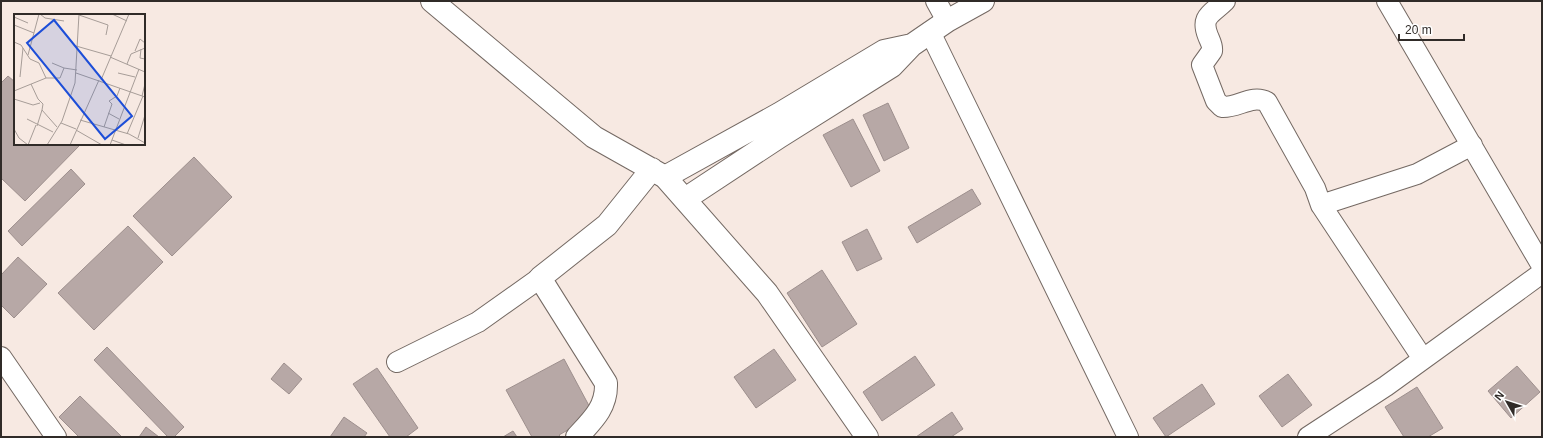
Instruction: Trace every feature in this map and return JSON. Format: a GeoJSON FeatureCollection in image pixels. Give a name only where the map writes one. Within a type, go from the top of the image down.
{"type":"FeatureCollection","features":[{"type":"Feature","properties":{"kind":"main road"},"geometry":{"type":"LineString","coordinates":[[432,1],[594,137],[658,173],[684,199],[767,293],[867,437]]}},
{"type":"Feature","properties":{"kind":"main road"},"geometry":{"type":"LineString","coordinates":[[684,199],[892,66],[912,45],[983,1]]}},
{"type":"Feature","properties":{"kind":"main road"},"geometry":{"type":"LineString","coordinates":[[577,437],[603,406],[607,394],[606,383],[540,278],[607,225],[658,173],[778,114],[884,51],[912,45]]}},
{"type":"Feature","properties":{"kind":"street"},"geometry":{"type":"LineString","coordinates":[[936,1],[939,27],[1128,437]]}},
{"type":"Feature","properties":{"kind":"street"},"geometry":{"type":"LineString","coordinates":[[1225,1],[1207,18],[1205,22],[1212,51],[1202,65],[1216,101],[1222,107],[1230,108],[1253,99],[1261,98],[1267,102],[1315,188],[1321,205],[1423,359]]}},
{"type":"Feature","properties":{"kind":"street"},"geometry":{"type":"LineString","coordinates":[[1387,1],[1542,266]]}},
{"type":"Feature","properties":{"kind":"street"},"geometry":{"type":"LineString","coordinates":[[1321,205],[1417,174],[1472,146]]}},
{"type":"Feature","properties":{"kind":"street"},"geometry":{"type":"LineString","coordinates":[[1308,437],[1386,386],[1542,273]]}},
{"type":"Feature","properties":{"kind":"street"},"geometry":{"type":"LineString","coordinates":[[397,362],[478,322],[540,278]]}},
{"type":"Feature","properties":{"kind":"street"},"geometry":{"type":"LineString","coordinates":[[1,357],[56,437]]}},
{"type":"Feature","properties":{"kind":"building"},"geometry":{"type":"Polygon","coordinates":[[[8,76],[14,81],[14,145],[80,145],[25,201],[1,178],[1,83],[8,76]]]}},
{"type":"Feature","properties":{"kind":"building"},"geometry":{"type":"Polygon","coordinates":[[[888,103],[909,148],[884,161],[863,115],[888,103]]]}},
{"type":"Feature","properties":{"kind":"building"},"geometry":{"type":"Polygon","coordinates":[[[853,119],[880,171],[851,187],[823,135],[853,119]]]}},
{"type":"Feature","properties":{"kind":"building"},"geometry":{"type":"Polygon","coordinates":[[[194,157],[232,197],[172,256],[133,216],[194,157]]]}},
{"type":"Feature","properties":{"kind":"building"},"geometry":{"type":"Polygon","coordinates":[[[71,169],[85,184],[22,246],[8,231],[71,169]]]}},
{"type":"Feature","properties":{"kind":"building"},"geometry":{"type":"Polygon","coordinates":[[[972,189],[981,204],[917,243],[908,227],[972,189]]]}},
{"type":"Feature","properties":{"kind":"building"},"geometry":{"type":"Polygon","coordinates":[[[128,226],[163,262],[94,330],[58,293],[128,226]]]}},
{"type":"Feature","properties":{"kind":"building"},"geometry":{"type":"Polygon","coordinates":[[[867,229],[882,259],[857,271],[842,242],[867,229]]]}},
{"type":"Feature","properties":{"kind":"building"},"geometry":{"type":"Polygon","coordinates":[[[18,257],[47,284],[14,318],[1,305],[1,275],[18,257]]]}},
{"type":"Feature","properties":{"kind":"building"},"geometry":{"type":"Polygon","coordinates":[[[822,270],[857,324],[822,347],[787,293],[822,270]]]}},
{"type":"Feature","properties":{"kind":"building"},"geometry":{"type":"Polygon","coordinates":[[[107,347],[184,427],[174,437],[168,437],[94,360],[107,347]]]}},
{"type":"Feature","properties":{"kind":"building"},"geometry":{"type":"Polygon","coordinates":[[[774,349],[796,380],[756,408],[734,377],[774,349]]]}},
{"type":"Feature","properties":{"kind":"building"},"geometry":{"type":"Polygon","coordinates":[[[915,356],[935,385],[882,421],[863,392],[915,356]]]}},
{"type":"Feature","properties":{"kind":"building"},"geometry":{"type":"Polygon","coordinates":[[[564,359],[594,415],[559,435],[561,437],[532,437],[506,390],[564,359]]]}},
{"type":"Feature","properties":{"kind":"building"},"geometry":{"type":"Polygon","coordinates":[[[284,363],[302,379],[289,394],[271,379],[284,363]]]}},
{"type":"Feature","properties":{"kind":"building"},"geometry":{"type":"Polygon","coordinates":[[[1517,366],[1540,392],[1511,418],[1488,391],[1517,366]]]}},
{"type":"Feature","properties":{"kind":"building"},"geometry":{"type":"Polygon","coordinates":[[[377,368],[418,428],[406,437],[390,437],[353,384],[377,368]]]}},
{"type":"Feature","properties":{"kind":"building"},"geometry":{"type":"Polygon","coordinates":[[[1288,374],[1312,405],[1282,427],[1259,396],[1288,374]]]}},
{"type":"Feature","properties":{"kind":"building"},"geometry":{"type":"Polygon","coordinates":[[[1202,384],[1215,404],[1166,437],[1153,418],[1202,384]]]}},
{"type":"Feature","properties":{"kind":"building"},"geometry":{"type":"Polygon","coordinates":[[[1417,387],[1443,428],[1428,437],[1404,437],[1385,407],[1417,387]]]}},
{"type":"Feature","properties":{"kind":"building"},"geometry":{"type":"Polygon","coordinates":[[[80,396],[122,437],[79,437],[59,417],[80,396]]]}},
{"type":"Feature","properties":{"kind":"building"},"geometry":{"type":"Polygon","coordinates":[[[952,412],[963,429],[951,437],[916,437],[952,412]]]}},
{"type":"Feature","properties":{"kind":"building"},"geometry":{"type":"Polygon","coordinates":[[[344,417],[367,433],[364,437],[330,437],[344,417]]]}},
{"type":"Feature","properties":{"kind":"building"},"geometry":{"type":"Polygon","coordinates":[[[146,427],[159,437],[139,437],[146,427]]]}},
{"type":"Feature","properties":{"kind":"building"},"geometry":{"type":"Polygon","coordinates":[[[513,431],[517,437],[503,437],[513,431]]]}}]}
